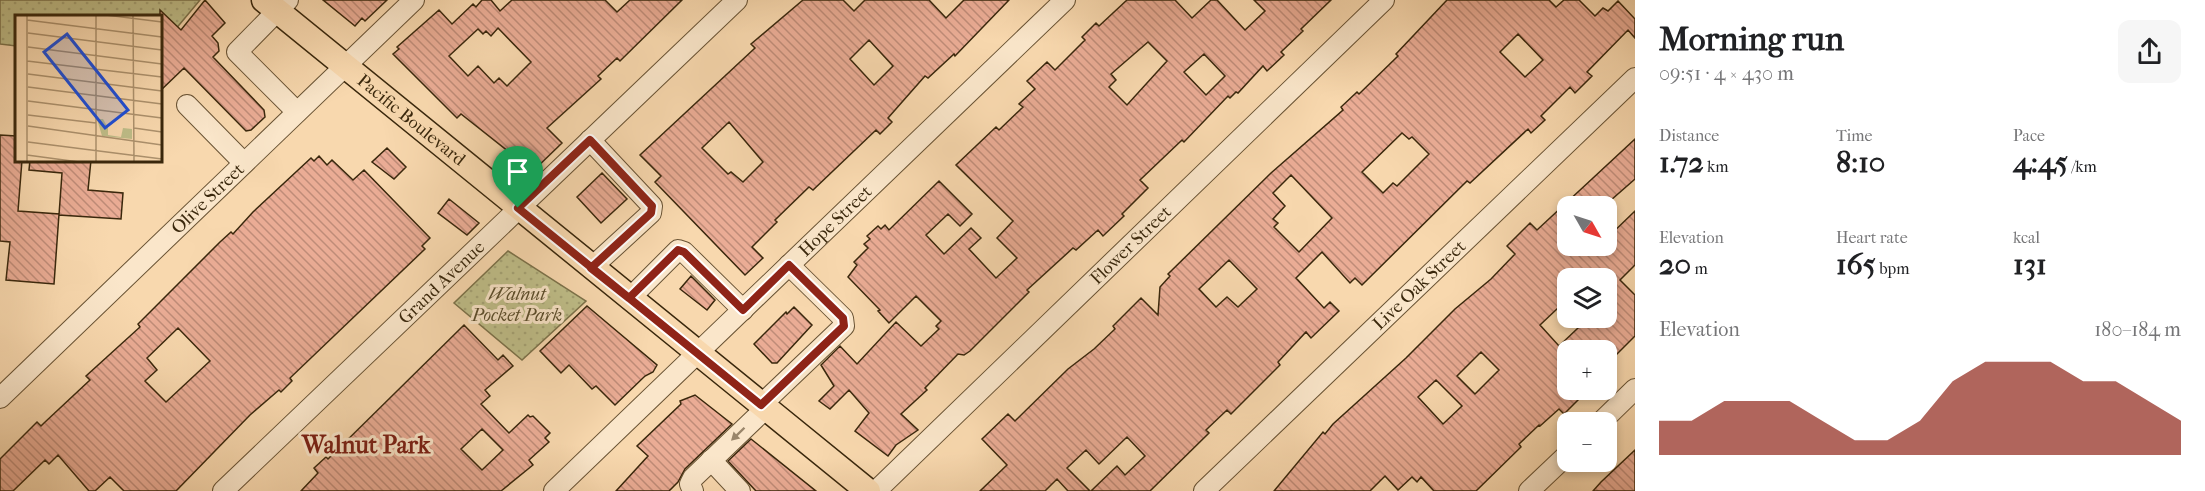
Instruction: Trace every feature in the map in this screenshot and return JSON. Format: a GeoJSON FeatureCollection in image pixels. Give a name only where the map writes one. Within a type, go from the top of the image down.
{"type":"FeatureCollection","features":[{"type":"Feature","properties":{"kind":"main road","name":"Pacific Boulevard"},"geometry":{"type":"LineString","coordinates":[[276,4],[345,66],[868,491]]}},
{"type":"Feature","properties":{"kind":"street","name":"Olive Street"},"geometry":{"type":"LineString","coordinates":[[0,398],[414,0]]}},
{"type":"Feature","properties":{"kind":"street","name":"Grand Avenue"},"geometry":{"type":"LineString","coordinates":[[224,491],[737,0]]}},
{"type":"Feature","properties":{"kind":"street","name":"Hope Street"},"geometry":{"type":"LineString","coordinates":[[554,491],[1065,0]]}},
{"type":"Feature","properties":{"kind":"street","name":"Flower Street"},"geometry":{"type":"LineString","coordinates":[[876,491],[1384,0]]}},
{"type":"Feature","properties":{"kind":"street"},"geometry":{"type":"LineString","coordinates":[[276,4],[233,48],[297,112]]}},
{"type":"Feature","properties":{"kind":"street","name":"Live Oak Street"},"geometry":{"type":"LineString","coordinates":[[1204,491],[1635,78]]}},
{"type":"Feature","properties":{"kind":"street"},"geometry":{"type":"LineString","coordinates":[[188,105],[244,164]]}},
{"type":"Feature","properties":{"kind":"street"},"geometry":{"type":"LineString","coordinates":[[590,140],[652,206],[651,213],[591,268]]}},
{"type":"Feature","properties":{"kind":"street"},"geometry":{"type":"LineString","coordinates":[[629,298],[678,250],[684,252],[743,310]]}},
{"type":"Feature","properties":{"kind":"street"},"geometry":{"type":"LineString","coordinates":[[693,491],[690,484],[693,478],[844,326],[843,318],[789,265]]}},
{"type":"Feature","properties":{"kind":"street"},"geometry":{"type":"LineString","coordinates":[[1611,412],[1635,389]]}},
{"type":"Feature","properties":{"kind":"street"},"geometry":{"type":"LineString","coordinates":[[711,460],[740,491]]}},
{"type":"Feature","properties":{"kind":"street"},"geometry":{"type":"LineString","coordinates":[[1529,491],[1557,464]]}},
{"type":"Feature","properties":{"kind":"green space"},"geometry":{"type":"Polygon","coordinates":[[[0,0],[200,0],[174,31],[162,18],[162,15],[15,15],[15,46],[0,44],[0,0]]]}},
{"type":"Feature","properties":{"kind":"green space","name":"Walnut Pocket Park"},"geometry":{"type":"Polygon","coordinates":[[[508,251],[586,301],[522,360],[454,303],[508,251]]]}},
{"type":"Feature","properties":{"kind":"building"},"geometry":{"type":"Polygon","coordinates":[[[205,0],[225,23],[212,36],[218,43],[219,51],[213,57],[264,110],[265,117],[251,130],[246,131],[184,68],[162,89],[162,15],[160,15],[160,10],[181,30],[205,0]]]}},
{"type":"Feature","properties":{"kind":"building"},"geometry":{"type":"Polygon","coordinates":[[[323,0],[387,0],[365,21],[362,18],[355,26],[323,0]]]}},
{"type":"Feature","properties":{"kind":"building"},"geometry":{"type":"Polygon","coordinates":[[[482,0],[491,0],[500,11],[512,0],[605,0],[617,12],[630,0],[682,0],[620,61],[617,58],[598,76],[601,79],[547,128],[562,143],[533,171],[461,114],[457,118],[393,54],[399,49],[397,47],[439,10],[452,24],[473,4],[476,7],[482,0]],[[498,28],[491,36],[486,31],[483,34],[478,29],[449,56],[468,76],[478,66],[494,83],[499,78],[507,86],[531,62],[498,28]]]}},
{"type":"Feature","properties":{"kind":"building"},"geometry":{"type":"Polygon","coordinates":[[[803,0],[843,0],[854,11],[865,0],[929,0],[946,18],[964,0],[1009,0],[955,56],[954,54],[928,78],[925,76],[888,118],[892,122],[880,134],[876,130],[813,190],[809,187],[775,220],[777,222],[752,247],[763,258],[745,275],[655,182],[661,176],[640,155],[755,48],[751,44],[803,0]],[[869,40],[850,59],[874,85],[893,66],[869,40]],[[729,122],[702,148],[728,174],[731,172],[743,182],[763,162],[729,122]]]}},
{"type":"Feature","properties":{"kind":"building"},"geometry":{"type":"Polygon","coordinates":[[[1127,0],[1175,0],[1192,18],[1211,0],[1217,0],[1245,30],[1265,11],[1254,0],[1331,0],[1281,52],[1284,55],[1267,71],[1263,66],[1238,93],[1236,92],[1230,98],[1228,96],[1184,142],[1182,140],[1140,180],[1148,188],[1103,236],[1098,230],[1076,250],[1073,248],[1027,290],[1029,292],[970,351],[964,355],[958,354],[925,388],[927,390],[901,414],[918,430],[896,445],[888,456],[855,431],[869,413],[849,390],[830,409],[819,401],[834,386],[821,365],[840,346],[857,364],[896,322],[921,346],[939,329],[936,326],[941,321],[916,296],[889,323],[878,311],[880,310],[848,277],[857,265],[854,262],[868,248],[864,244],[870,239],[867,236],[878,226],[881,229],[885,225],[889,230],[939,181],[972,214],[960,226],[948,214],[926,235],[944,254],[971,228],[981,238],[969,249],[996,278],[1017,258],[997,238],[1013,221],[956,165],[996,127],[999,130],[1023,107],[1019,104],[1035,89],[1027,81],[1047,62],[1055,70],[1085,40],[1082,37],[1096,23],[1099,26],[1127,0]],[[1148,42],[1111,74],[1116,80],[1109,87],[1127,105],[1167,61],[1148,42]],[[1204,54],[1184,72],[1206,95],[1225,76],[1204,54]]]}},
{"type":"Feature","properties":{"kind":"building"},"geometry":{"type":"Polygon","coordinates":[[[1447,0],[1549,0],[1556,7],[1564,0],[1579,0],[1595,16],[1603,8],[1608,11],[1618,1],[1635,19],[1635,38],[1628,30],[1587,72],[1592,76],[1575,93],[1570,87],[1541,116],[1545,120],[1531,133],[1528,129],[1470,183],[1467,181],[1362,285],[1355,278],[1350,283],[1322,252],[1296,278],[1324,308],[1330,302],[1339,311],[1311,338],[1306,332],[1278,362],[1280,365],[1231,414],[1227,410],[1206,430],[1209,433],[1150,491],[1091,491],[1117,466],[1125,475],[1145,456],[1127,437],[1099,464],[1086,450],[1067,468],[1090,491],[1068,491],[1057,479],[1045,491],[980,491],[1007,465],[982,439],[1008,414],[1015,421],[1068,369],[1115,329],[1113,326],[1141,298],[1158,315],[1160,287],[1170,276],[1168,274],[1271,173],[1343,110],[1341,107],[1357,92],[1359,94],[1398,56],[1396,54],[1447,0]],[[1518,34],[1500,52],[1525,77],[1543,60],[1518,34]],[[1402,133],[1362,172],[1383,193],[1393,183],[1397,186],[1429,154],[1412,137],[1409,139],[1402,133]],[[1291,175],[1273,193],[1285,206],[1273,219],[1278,223],[1274,227],[1299,252],[1332,218],[1291,175]],[[1229,260],[1199,289],[1216,307],[1227,297],[1238,307],[1257,289],[1229,260]]]}},
{"type":"Feature","properties":{"kind":"building"},"geometry":{"type":"Polygon","coordinates":[[[0,135],[15,136],[15,162],[22,162],[18,211],[59,214],[54,284],[6,280],[10,242],[0,241],[0,135]]]}},
{"type":"Feature","properties":{"kind":"building"},"geometry":{"type":"Polygon","coordinates":[[[1635,139],[1635,179],[1616,196],[1574,196],[1635,139]]]}},
{"type":"Feature","properties":{"kind":"building"},"geometry":{"type":"Polygon","coordinates":[[[387,148],[406,167],[394,179],[372,162],[387,148]]]}},
{"type":"Feature","properties":{"kind":"building"},"geometry":{"type":"Polygon","coordinates":[[[319,156],[327,165],[332,160],[353,180],[364,170],[430,238],[422,246],[425,249],[290,378],[292,381],[281,392],[279,390],[250,415],[176,491],[124,491],[110,477],[95,491],[89,491],[58,455],[49,464],[45,460],[13,491],[0,491],[0,459],[37,422],[41,426],[90,380],[86,376],[140,327],[138,324],[220,242],[231,232],[233,234],[311,158],[314,161],[319,156]],[[178,328],[147,358],[157,370],[145,381],[166,402],[210,361],[178,328]]]}},
{"type":"Feature","properties":{"kind":"building"},"geometry":{"type":"Polygon","coordinates":[[[30,162],[91,162],[88,190],[123,193],[121,219],[59,215],[62,173],[29,170],[30,162]]]}},
{"type":"Feature","properties":{"kind":"building"},"geometry":{"type":"Polygon","coordinates":[[[602,173],[627,199],[601,223],[577,197],[602,173]]]}},
{"type":"Feature","properties":{"kind":"building"},"geometry":{"type":"Polygon","coordinates":[[[449,199],[479,223],[467,235],[438,213],[449,199]]]}},
{"type":"Feature","properties":{"kind":"building"},"geometry":{"type":"Polygon","coordinates":[[[1557,211],[1557,256],[1617,256],[1617,228],[1635,211],[1635,265],[1620,280],[1635,295],[1635,336],[1617,354],[1617,340],[1565,340],[1578,328],[1617,328],[1617,268],[1557,268],[1557,309],[1540,325],[1557,344],[1557,400],[1578,400],[1566,412],[1559,409],[1539,425],[1519,444],[1521,447],[1476,491],[1434,491],[1421,477],[1417,482],[1412,477],[1398,490],[1385,476],[1370,491],[1274,491],[1323,432],[1325,434],[1515,254],[1507,246],[1530,223],[1537,230],[1557,211]],[[1481,352],[1457,376],[1475,394],[1499,370],[1481,352]],[[1436,380],[1418,397],[1443,424],[1462,406],[1436,380]]]}},
{"type":"Feature","properties":{"kind":"building"},"geometry":{"type":"Polygon","coordinates":[[[691,276],[715,300],[707,310],[680,289],[691,276]]]}},
{"type":"Feature","properties":{"kind":"building"},"geometry":{"type":"Polygon","coordinates":[[[587,306],[657,365],[653,372],[645,376],[615,405],[596,386],[592,389],[569,365],[561,373],[540,351],[587,306]]]}},
{"type":"Feature","properties":{"kind":"building"},"geometry":{"type":"Polygon","coordinates":[[[794,307],[812,325],[777,363],[772,363],[754,344],[794,307]]]}},
{"type":"Feature","properties":{"kind":"building"},"geometry":{"type":"Polygon","coordinates":[[[464,325],[498,360],[503,355],[513,366],[485,390],[490,396],[481,404],[509,433],[528,415],[533,416],[550,433],[545,438],[549,442],[529,460],[533,465],[501,491],[301,491],[318,473],[314,468],[326,457],[328,459],[464,325]],[[482,429],[461,449],[482,470],[503,450],[482,429]]]}},
{"type":"Feature","properties":{"kind":"building"},"geometry":{"type":"Polygon","coordinates":[[[695,395],[732,424],[685,469],[678,482],[669,491],[616,491],[648,456],[637,446],[681,404],[680,401],[695,395]]]}},
{"type":"Feature","properties":{"kind":"building"},"geometry":{"type":"Polygon","coordinates":[[[751,439],[816,491],[756,491],[728,461],[751,439]]]}},
{"type":"Feature","properties":{"kind":"building"},"geometry":{"type":"Polygon","coordinates":[[[1635,450],[1635,491],[1593,491],[1612,472],[1617,472],[1617,467],[1635,450]]]}},
{"type":"Feature","properties":{"kind":"district","name":"Walnut Park"},"geometry":{"type":"Point","coordinates":[366,445]}},
{"type":"Feature","properties":{"kind":"route"},"geometry":{"type":"LineString","coordinates":[[518,208],[590,140],[652,206],[651,213],[591,268],[629,298],[674,251],[678,250],[684,252],[743,310],[789,265],[843,318],[844,326],[761,405],[629,298],[518,208]]}}]}
